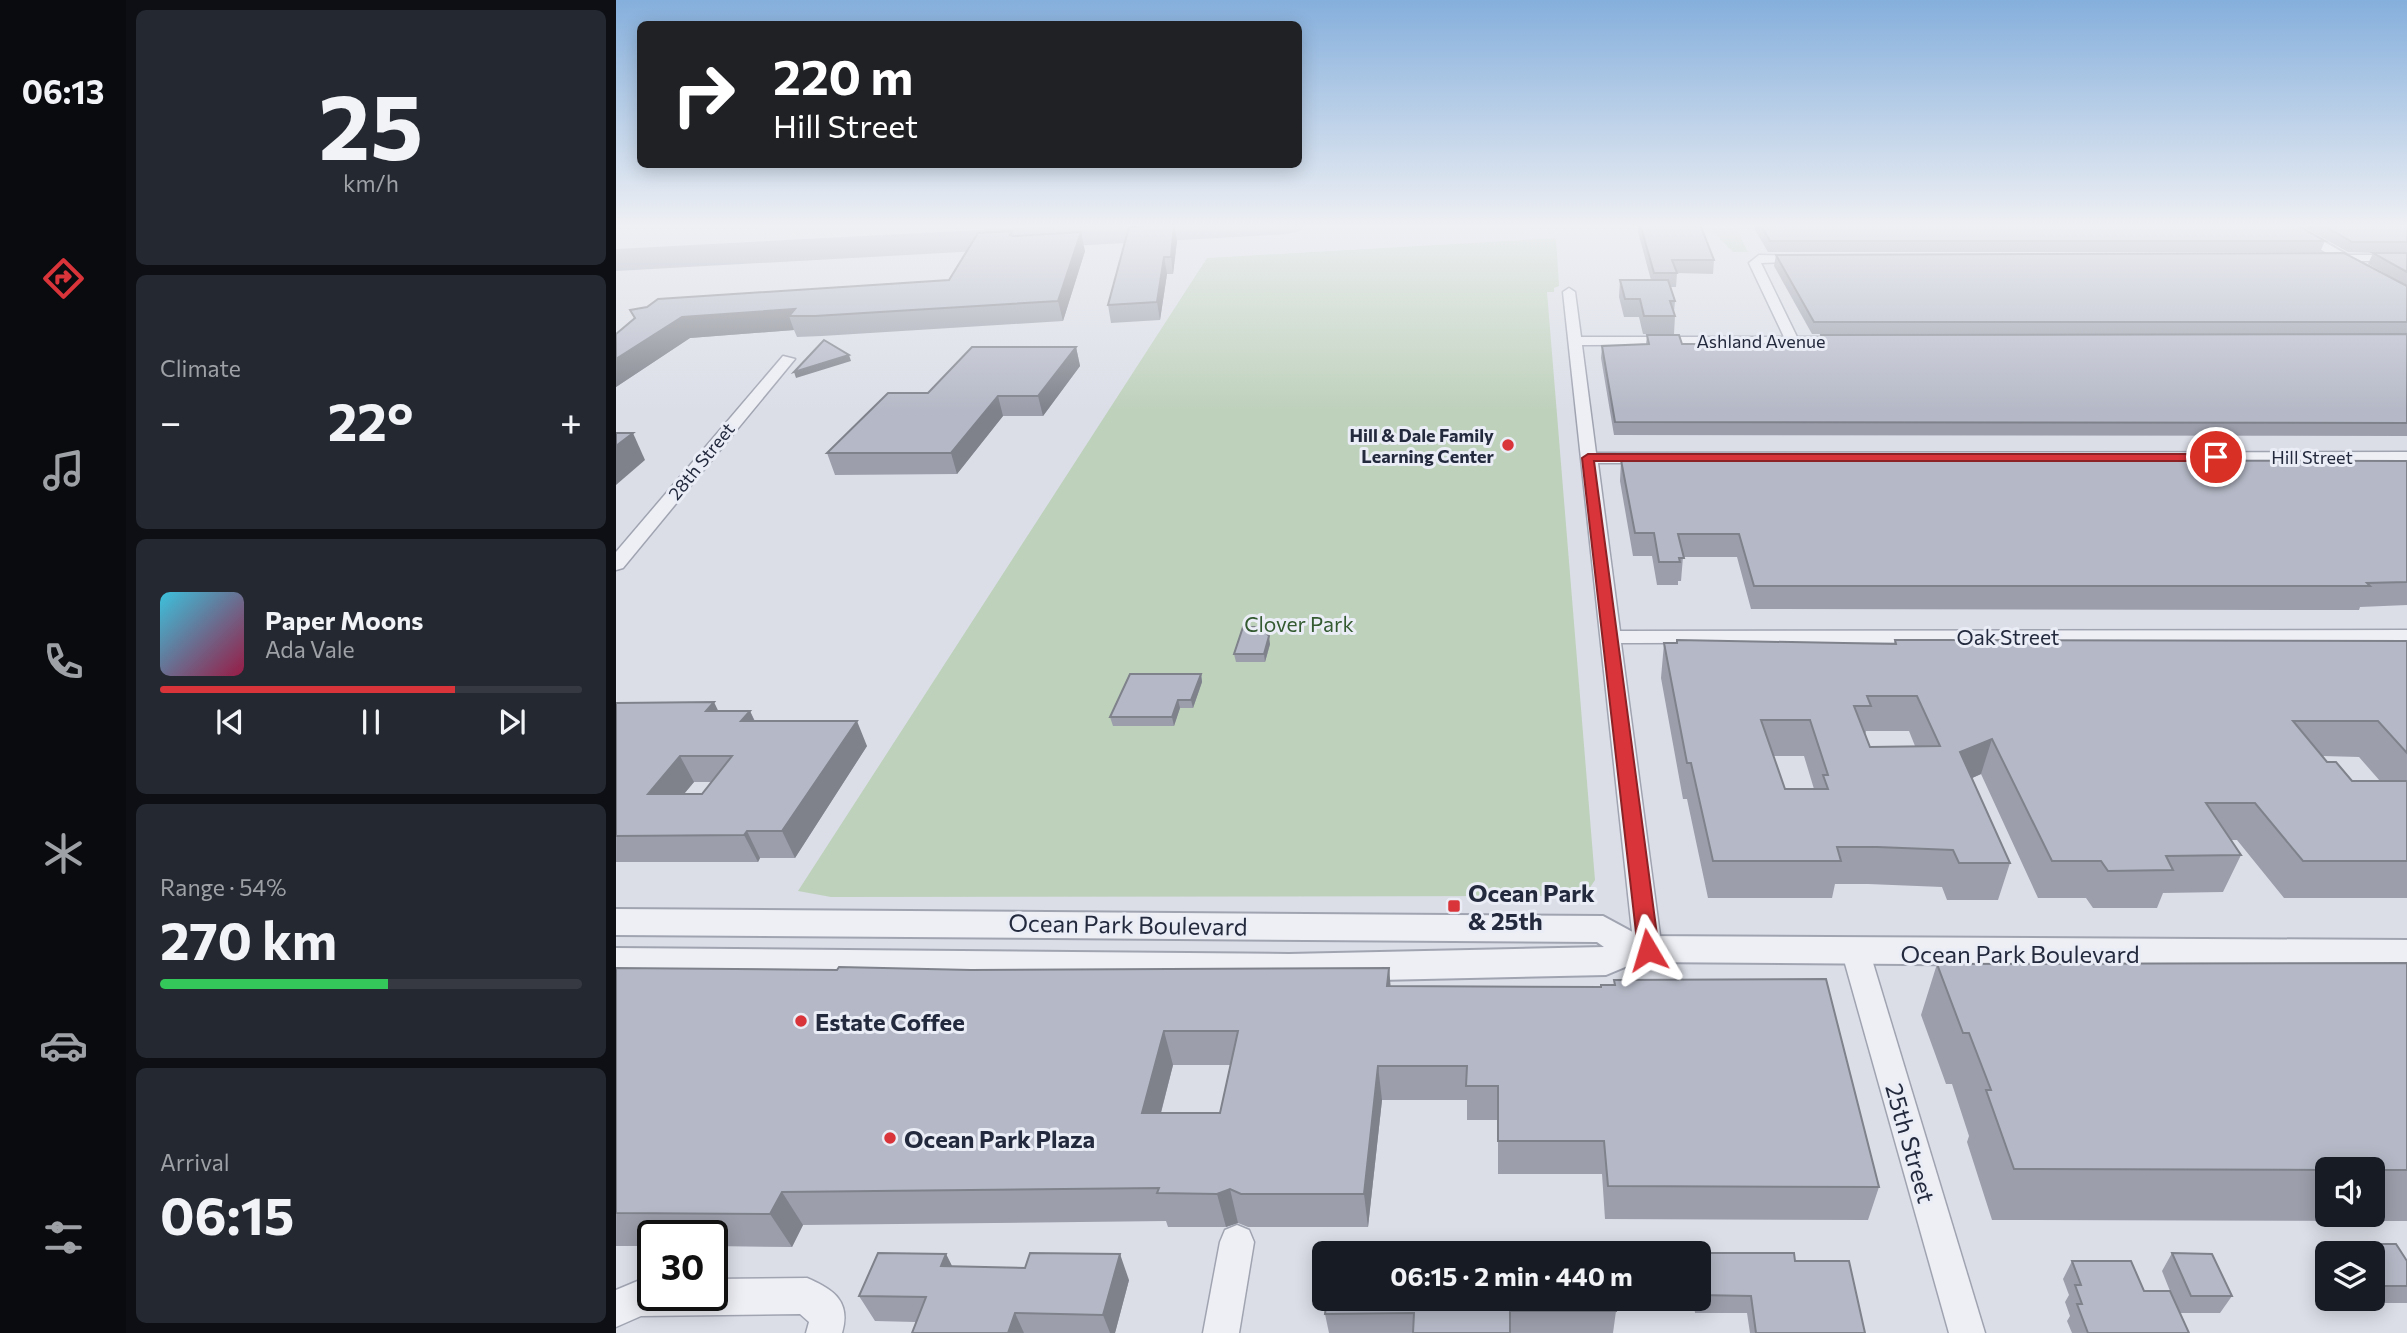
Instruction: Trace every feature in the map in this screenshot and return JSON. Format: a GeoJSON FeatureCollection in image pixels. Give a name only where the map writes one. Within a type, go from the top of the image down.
{"type":"FeatureCollection","features":[{"type":"Feature","properties":{"kind":"street"},"geometry":{"type":"LineString","coordinates":[[1766,286],[1792,341]]}},
{"type":"Feature","properties":{"kind":"street"},"geometry":{"type":"LineString","coordinates":[[1569,292],[1609,637],[1641,950]]}},
{"type":"Feature","properties":{"kind":"street","name":"Ashland Avenue"},"geometry":{"type":"LineString","coordinates":[[1576,341],[1862,341]]}},
{"type":"Feature","properties":{"kind":"street","name":"28th Street"},"geometry":{"type":"LineString","coordinates":[[616,564],[788,359]]}},
{"type":"Feature","properties":{"kind":"street","name":"Hill Street"},"geometry":{"type":"LineString","coordinates":[[1588,458],[2407,457]]}},
{"type":"Feature","properties":{"kind":"street","name":"Oak Street"},"geometry":{"type":"LineString","coordinates":[[1609,637],[2407,636]]}},
{"type":"Feature","properties":{"kind":"street","name":"Ocean Park Boulevard"},"geometry":{"type":"LineString","coordinates":[[616,922],[1603,929],[1641,950]]}},
{"type":"Feature","properties":{"kind":"street","name":"Ocean Park Boulevard"},"geometry":{"type":"LineString","coordinates":[[616,962],[992,963],[1289,968],[1606,961],[1641,950],[2407,954]]}},
{"type":"Feature","properties":{"kind":"street","name":"25th Street"},"geometry":{"type":"LineString","coordinates":[[1856,953],[1967,1333]]}},
{"type":"Feature","properties":{"kind":"street"},"geometry":{"type":"LineString","coordinates":[[1221,1333],[1237,1242]]}},
{"type":"Feature","properties":{"kind":"street"},"geometry":{"type":"LineString","coordinates":[[616,1309],[640,1298],[807,1296],[829,1315],[824,1333]]}},
{"type":"Feature","properties":{"kind":"green space","name":"Clover Park"},"geometry":{"type":"Polygon","coordinates":[[[1189,286],[1558,286],[1554,288],[1554,292],[1547,292],[1595,880],[1587,892],[1571,896],[831,897],[798,891],[1189,286]]]}},
{"type":"Feature","properties":{"kind":"building"},"geometry":{"type":"Polygon","coordinates":[[[854,286],[1063,286],[1058,301],[815,316],[789,316],[795,309],[682,317],[616,359],[616,334],[635,318],[630,310],[647,307],[658,299],[854,286]]]}},
{"type":"Feature","properties":{"kind":"building"},"geometry":{"type":"Polygon","coordinates":[[[1113,286],[1159,286],[1157,302],[1108,305],[1113,286]]]}},
{"type":"Feature","properties":{"kind":"building"},"geometry":{"type":"Polygon","coordinates":[[[1622,286],[1670,286],[1675,301],[1670,301],[1675,316],[1644,316],[1640,299],[1625,299],[1622,286]]]}},
{"type":"Feature","properties":{"kind":"building"},"geometry":{"type":"Polygon","coordinates":[[[1794,286],[2407,286],[2407,322],[1814,322],[1794,286]]]}},
{"type":"Feature","properties":{"kind":"building"},"geometry":{"type":"Polygon","coordinates":[[[2407,334],[2407,423],[1615,422],[1602,346],[1649,344],[1647,335],[1679,335],[1682,344],[1823,344],[1821,335],[2407,334]]]}},
{"type":"Feature","properties":{"kind":"building"},"geometry":{"type":"Polygon","coordinates":[[[824,340],[849,355],[794,372],[824,340]]]}},
{"type":"Feature","properties":{"kind":"building"},"geometry":{"type":"Polygon","coordinates":[[[972,347],[1076,347],[1038,396],[998,396],[951,453],[827,453],[888,393],[928,393],[972,347]]]}},
{"type":"Feature","properties":{"kind":"building"},"geometry":{"type":"Polygon","coordinates":[[[616,433],[633,433],[616,446],[616,433]]]}},
{"type":"Feature","properties":{"kind":"building"},"geometry":{"type":"Polygon","coordinates":[[[1621,460],[2407,461],[2407,582],[2367,583],[2370,586],[1754,586],[1739,534],[1678,534],[1684,558],[1679,558],[1680,562],[1659,562],[1654,533],[1635,533],[1621,460]]]}},
{"type":"Feature","properties":{"kind":"building"},"geometry":{"type":"Polygon","coordinates":[[[1243,627],[1261,627],[1269,636],[1264,654],[1234,654],[1243,627]]]}},
{"type":"Feature","properties":{"kind":"building"},"geometry":{"type":"Polygon","coordinates":[[[1677,640],[1896,644],[1895,640],[2407,641],[2407,753],[2378,721],[2293,721],[2327,762],[2336,762],[2352,781],[2407,781],[2407,861],[2303,861],[2255,803],[2206,803],[2241,855],[2166,856],[2173,870],[2108,871],[2101,861],[2052,861],[1992,739],[1960,752],[2010,863],[1959,863],[1953,850],[1877,847],[1837,847],[1841,861],[1713,861],[1691,763],[1687,763],[1664,643],[1677,643],[1677,640]],[[1867,696],[1871,706],[1854,706],[1870,747],[1940,746],[1917,696],[1867,696]],[[1761,720],[1785,789],[1828,789],[1823,775],[1828,775],[1810,720],[1761,720]]]}},
{"type":"Feature","properties":{"kind":"building"},"geometry":{"type":"Polygon","coordinates":[[[1130,674],[1201,674],[1191,700],[1178,700],[1172,717],[1110,717],[1130,674]]]}},
{"type":"Feature","properties":{"kind":"building"},"geometry":{"type":"Polygon","coordinates":[[[714,702],[706,711],[750,711],[741,721],[857,721],[782,831],[747,831],[744,835],[616,836],[616,703],[714,702]],[[680,756],[648,794],[702,794],[732,756],[680,756]]]}},
{"type":"Feature","properties":{"kind":"building"},"geometry":{"type":"Polygon","coordinates":[[[2407,963],[2407,1170],[2385,1170],[2385,1157],[2315,1157],[2315,1170],[2014,1169],[1986,1090],[1991,1090],[1969,1033],[1963,1033],[1937,964],[2407,963]]]}},
{"type":"Feature","properties":{"kind":"building"},"geometry":{"type":"Polygon","coordinates":[[[839,967],[971,970],[1389,968],[1387,986],[1601,987],[1615,985],[1614,980],[1826,979],[1879,1187],[1608,1186],[1604,1141],[1498,1141],[1498,1086],[1466,1086],[1467,1066],[1378,1066],[1364,1194],[1241,1194],[1230,1189],[1217,1194],[1157,1193],[1159,1188],[782,1192],[770,1214],[616,1213],[616,968],[837,970],[839,967]],[[1164,1031],[1142,1113],[1220,1113],[1238,1031],[1164,1031]]]}},
{"type":"Feature","properties":{"kind":"building"},"geometry":{"type":"Polygon","coordinates":[[[2385,1244],[2396,1244],[2407,1261],[2407,1286],[2385,1286],[2385,1244]]]}},
{"type":"Feature","properties":{"kind":"building"},"geometry":{"type":"Polygon","coordinates":[[[878,1253],[946,1254],[941,1266],[1025,1268],[1030,1253],[1120,1254],[1103,1315],[1015,1313],[1008,1333],[912,1333],[926,1297],[859,1296],[878,1253]]]}},
{"type":"Feature","properties":{"kind":"building"},"geometry":{"type":"Polygon","coordinates":[[[1711,1253],[1794,1253],[1795,1261],[1849,1261],[1865,1333],[1756,1333],[1751,1296],[1711,1295],[1711,1253]]]}},
{"type":"Feature","properties":{"kind":"building"},"geometry":{"type":"Polygon","coordinates":[[[2172,1253],[2212,1254],[2232,1296],[2191,1296],[2172,1253]]]}},
{"type":"Feature","properties":{"kind":"building"},"geometry":{"type":"Polygon","coordinates":[[[2072,1261],[2131,1261],[2144,1291],[2170,1291],[2189,1333],[2088,1333],[2077,1304],[2082,1304],[2075,1285],[2081,1285],[2072,1261]]]}},
{"type":"Feature","properties":{"kind":"building"},"geometry":{"type":"Polygon","coordinates":[[[1325,1311],[1510,1311],[1510,1333],[1413,1333],[1414,1313],[1325,1314],[1325,1311]]]}},
{"type":"Feature","properties":{"kind":"place","name":"Hill & Dale Family Learning Center"},"geometry":{"type":"Point","coordinates":[1508,445]}},
{"type":"Feature","properties":{"kind":"place","name":"Ocean Park & 25th"},"geometry":{"type":"Point","coordinates":[1454,906]}},
{"type":"Feature","properties":{"kind":"place","name":"Estate Coffee"},"geometry":{"type":"Point","coordinates":[801,1021]}},
{"type":"Feature","properties":{"kind":"place","name":"Ocean Park Plaza"},"geometry":{"type":"Point","coordinates":[890,1138]}},
{"type":"Feature","properties":{"kind":"route"},"geometry":{"type":"LineString","coordinates":[[1648,950],[1588,458],[2216,457]]}}]}
